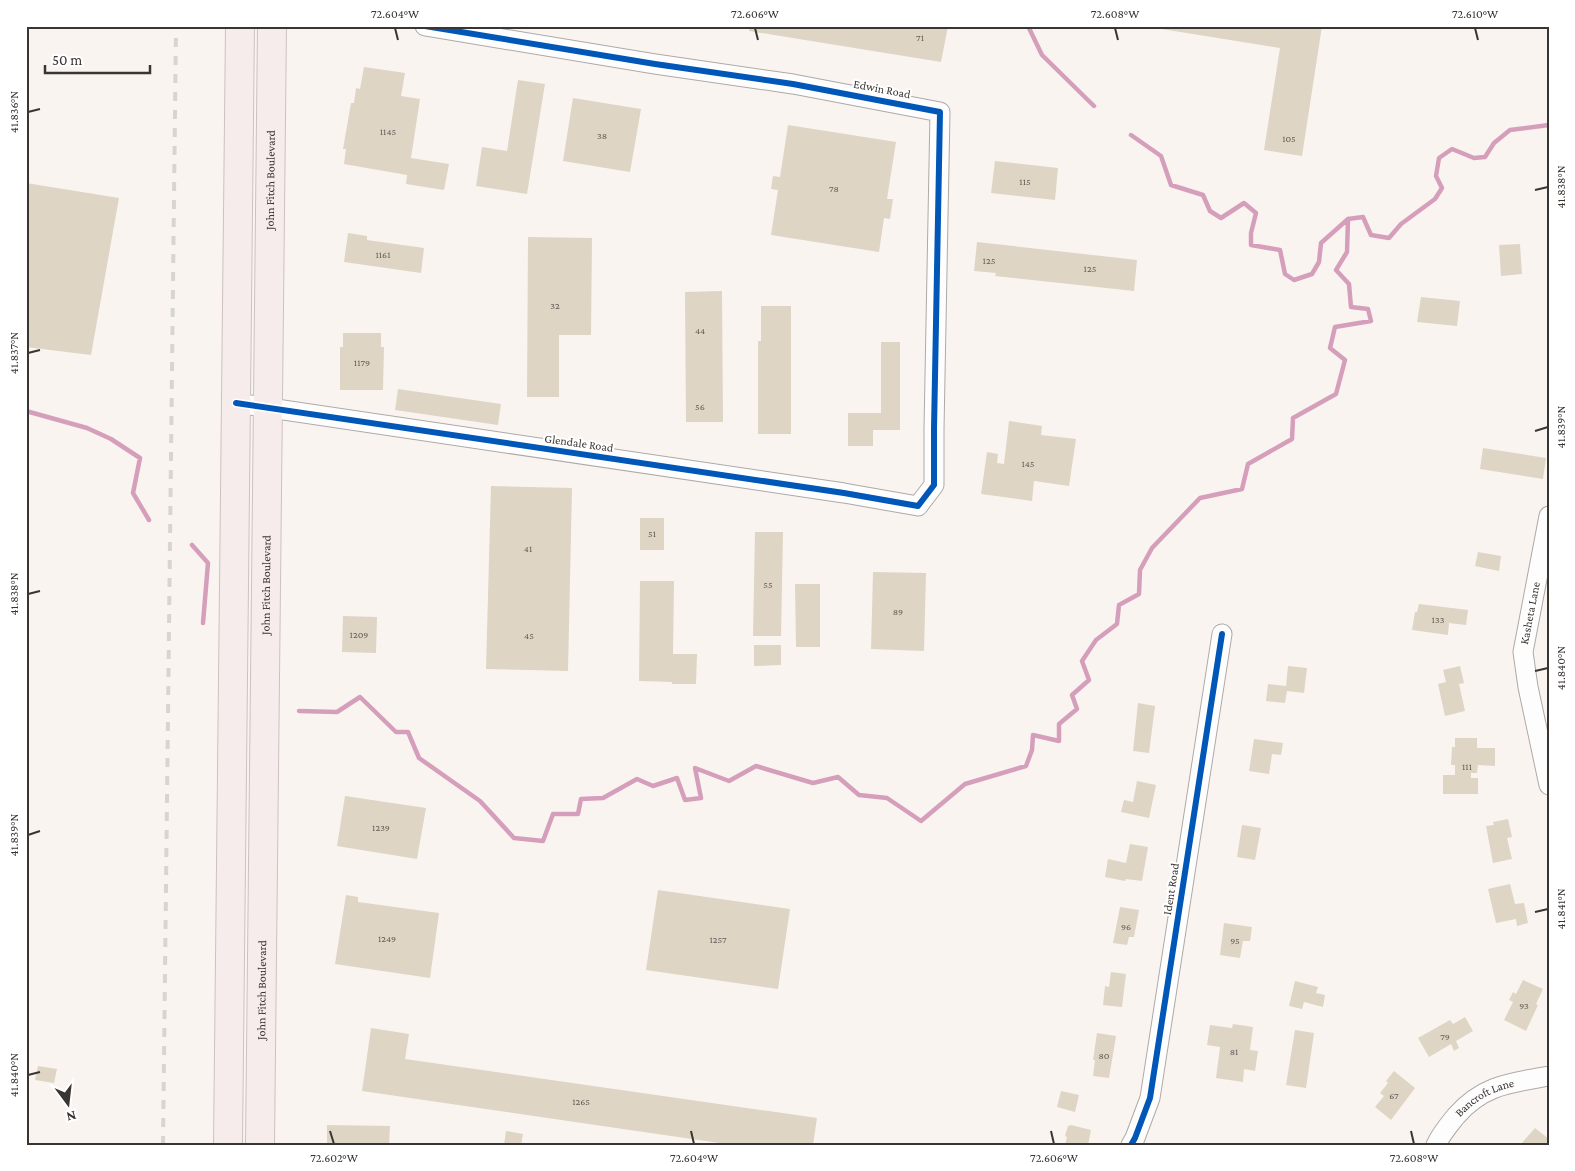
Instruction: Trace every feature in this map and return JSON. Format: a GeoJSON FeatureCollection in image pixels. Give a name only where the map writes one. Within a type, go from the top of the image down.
{"type":"FeatureCollection","features":[{"type":"Feature","properties":{"kind":"highway"},"geometry":{"type":"LineString","coordinates":[[228,1145],[240,26]]}},
{"type":"Feature","properties":{"kind":"highway","name":"John Fitch Boulevard"},"geometry":{"type":"LineString","coordinates":[[260,1145],[272,26]]}},
{"type":"Feature","properties":{"kind":"street","name":"Edwin Road"},"geometry":{"type":"LineString","coordinates":[[425,26],[655,64],[793,84],[940,112],[934,485],[918,506]]}},
{"type":"Feature","properties":{"kind":"street","name":"Glendale Road"},"geometry":{"type":"LineString","coordinates":[[236,403],[844,493],[918,506]]}},
{"type":"Feature","properties":{"kind":"street","name":"Kasheta Lane"},"geometry":{"type":"LineString","coordinates":[[1549,516],[1523,652],[1528,687],[1549,785]]}},
{"type":"Feature","properties":{"kind":"street","name":"Ident Road"},"geometry":{"type":"LineString","coordinates":[[1131,1145],[1150,1098],[1222,634]]}},
{"type":"Feature","properties":{"kind":"street","name":"Bancroft Lane"},"geometry":{"type":"LineString","coordinates":[[1436,1145],[1442,1132],[1480,1094],[1497,1087],[1549,1076]]}},
{"type":"Feature","properties":{"kind":"building"},"geometry":{"type":"Polygon","coordinates":[[[750,26],[948,26],[941,62],[749,31],[750,26]]]}},
{"type":"Feature","properties":{"kind":"building"},"geometry":{"type":"Polygon","coordinates":[[[1143,26],[1322,26],[1302,156],[1264,150],[1280,48],[1143,26]]]}},
{"type":"Feature","properties":{"kind":"building"},"geometry":{"type":"Polygon","coordinates":[[[364,67],[405,73],[401,96],[420,99],[411,158],[449,164],[444,190],[406,184],[407,175],[344,164],[346,149],[343,149],[351,103],[354,103],[356,88],[360,89],[364,67]]]}},
{"type":"Feature","properties":{"kind":"building"},"geometry":{"type":"Polygon","coordinates":[[[518,80],[545,84],[527,194],[476,186],[482,147],[507,151],[518,80]]]}},
{"type":"Feature","properties":{"kind":"building"},"geometry":{"type":"Polygon","coordinates":[[[573,98],[641,109],[630,172],[563,161],[573,98]]]}},
{"type":"Feature","properties":{"kind":"building"},"geometry":{"type":"Polygon","coordinates":[[[788,125],[896,142],[887,199],[893,199],[890,219],[884,218],[879,252],[771,235],[778,190],[771,189],[773,176],[780,177],[788,125]]]}},
{"type":"Feature","properties":{"kind":"building"},"geometry":{"type":"Polygon","coordinates":[[[995,161],[1058,168],[1055,200],[991,193],[995,161]]]}},
{"type":"Feature","properties":{"kind":"building"},"geometry":{"type":"Polygon","coordinates":[[[26,183],[119,198],[91,355],[26,347],[26,183]]]}},
{"type":"Feature","properties":{"kind":"building"},"geometry":{"type":"Polygon","coordinates":[[[348,233],[367,236],[367,240],[424,248],[421,273],[344,262],[348,233]]]}},
{"type":"Feature","properties":{"kind":"building"},"geometry":{"type":"Polygon","coordinates":[[[528,237],[592,238],[591,335],[559,335],[559,397],[527,397],[528,237]]]}},
{"type":"Feature","properties":{"kind":"building"},"geometry":{"type":"Polygon","coordinates":[[[977,242],[1137,260],[1134,291],[995,276],[996,273],[974,271],[977,242]]]}},
{"type":"Feature","properties":{"kind":"building"},"geometry":{"type":"Polygon","coordinates":[[[1520,244],[1522,274],[1501,276],[1499,245],[1520,244]]]}},
{"type":"Feature","properties":{"kind":"building"},"geometry":{"type":"Polygon","coordinates":[[[722,291],[723,422],[686,422],[685,292],[722,291]]]}},
{"type":"Feature","properties":{"kind":"building"},"geometry":{"type":"Polygon","coordinates":[[[1421,297],[1460,301],[1457,326],[1417,322],[1421,297]]]}},
{"type":"Feature","properties":{"kind":"building"},"geometry":{"type":"Polygon","coordinates":[[[761,306],[791,306],[791,434],[758,434],[758,341],[761,341],[761,306]]]}},
{"type":"Feature","properties":{"kind":"building"},"geometry":{"type":"Polygon","coordinates":[[[343,333],[381,333],[381,347],[384,347],[383,390],[340,390],[340,347],[343,347],[343,333]]]}},
{"type":"Feature","properties":{"kind":"building"},"geometry":{"type":"Polygon","coordinates":[[[881,342],[900,342],[900,430],[873,430],[873,446],[848,446],[848,413],[881,413],[881,342]]]}},
{"type":"Feature","properties":{"kind":"building"},"geometry":{"type":"Polygon","coordinates":[[[398,389],[501,404],[498,425],[395,410],[398,389]]]}},
{"type":"Feature","properties":{"kind":"building"},"geometry":{"type":"Polygon","coordinates":[[[1009,421],[1042,426],[1041,435],[1076,439],[1069,486],[1034,481],[1032,501],[981,494],[987,452],[998,454],[997,463],[1004,464],[1009,421]]]}},
{"type":"Feature","properties":{"kind":"building"},"geometry":{"type":"Polygon","coordinates":[[[1483,448],[1546,458],[1543,479],[1480,469],[1483,448]]]}},
{"type":"Feature","properties":{"kind":"building"},"geometry":{"type":"Polygon","coordinates":[[[491,486],[572,488],[568,671],[486,669],[491,486]]]}},
{"type":"Feature","properties":{"kind":"building"},"geometry":{"type":"Polygon","coordinates":[[[640,518],[664,518],[664,550],[640,550],[640,518]]]}},
{"type":"Feature","properties":{"kind":"building"},"geometry":{"type":"Polygon","coordinates":[[[755,532],[783,532],[781,636],[753,636],[755,532]]]}},
{"type":"Feature","properties":{"kind":"building"},"geometry":{"type":"Polygon","coordinates":[[[1478,552],[1501,556],[1499,571],[1475,566],[1478,552]]]}},
{"type":"Feature","properties":{"kind":"building"},"geometry":{"type":"Polygon","coordinates":[[[873,572],[926,573],[924,651],[871,649],[873,572]]]}},
{"type":"Feature","properties":{"kind":"building"},"geometry":{"type":"Polygon","coordinates":[[[640,581],[674,581],[673,654],[697,654],[696,684],[639,681],[640,581]]]}},
{"type":"Feature","properties":{"kind":"building"},"geometry":{"type":"Polygon","coordinates":[[[795,584],[820,584],[820,647],[796,647],[795,584]]]}},
{"type":"Feature","properties":{"kind":"building"},"geometry":{"type":"Polygon","coordinates":[[[1419,604],[1468,610],[1466,625],[1449,623],[1448,635],[1412,630],[1415,612],[1417,612],[1419,604]]]}},
{"type":"Feature","properties":{"kind":"building"},"geometry":{"type":"Polygon","coordinates":[[[343,616],[377,617],[376,653],[342,652],[343,616]]]}},
{"type":"Feature","properties":{"kind":"building"},"geometry":{"type":"Polygon","coordinates":[[[754,645],[781,645],[781,665],[754,666],[754,645]]]}},
{"type":"Feature","properties":{"kind":"building"},"geometry":{"type":"Polygon","coordinates":[[[1288,666],[1307,668],[1304,693],[1287,691],[1285,703],[1266,701],[1268,684],[1286,686],[1288,666]]]}},
{"type":"Feature","properties":{"kind":"building"},"geometry":{"type":"Polygon","coordinates":[[[1460,666],[1464,683],[1459,684],[1465,711],[1445,716],[1438,684],[1446,682],[1443,670],[1460,666]]]}},
{"type":"Feature","properties":{"kind":"building"},"geometry":{"type":"Polygon","coordinates":[[[1138,703],[1155,706],[1149,753],[1133,751],[1138,703]]]}},
{"type":"Feature","properties":{"kind":"building"},"geometry":{"type":"Polygon","coordinates":[[[1455,738],[1477,738],[1477,748],[1495,748],[1495,766],[1478,765],[1477,773],[1471,773],[1471,778],[1478,778],[1478,794],[1443,794],[1443,775],[1455,775],[1455,765],[1451,765],[1452,747],[1455,747],[1455,738]]]}},
{"type":"Feature","properties":{"kind":"building"},"geometry":{"type":"Polygon","coordinates":[[[1254,739],[1283,743],[1281,755],[1272,754],[1269,774],[1249,771],[1254,739]]]}},
{"type":"Feature","properties":{"kind":"building"},"geometry":{"type":"Polygon","coordinates":[[[1137,781],[1156,785],[1149,818],[1121,812],[1124,800],[1133,802],[1137,781]]]}},
{"type":"Feature","properties":{"kind":"building"},"geometry":{"type":"Polygon","coordinates":[[[345,796],[426,808],[417,859],[337,846],[345,796]]]}},
{"type":"Feature","properties":{"kind":"building"},"geometry":{"type":"Polygon","coordinates":[[[1508,819],[1512,837],[1507,838],[1512,859],[1493,863],[1486,826],[1494,825],[1493,822],[1508,819]]]}},
{"type":"Feature","properties":{"kind":"building"},"geometry":{"type":"Polygon","coordinates":[[[1242,825],[1261,828],[1255,860],[1237,857],[1242,825]]]}},
{"type":"Feature","properties":{"kind":"building"},"geometry":{"type":"Polygon","coordinates":[[[1130,844],[1148,847],[1142,881],[1126,879],[1125,881],[1105,877],[1108,859],[1126,863],[1130,844]]]}},
{"type":"Feature","properties":{"kind":"building"},"geometry":{"type":"Polygon","coordinates":[[[1510,884],[1515,904],[1524,903],[1528,923],[1517,926],[1516,919],[1496,923],[1488,889],[1510,884]]]}},
{"type":"Feature","properties":{"kind":"building"},"geometry":{"type":"Polygon","coordinates":[[[658,890],[790,909],[778,989],[646,970],[658,890]]]}},
{"type":"Feature","properties":{"kind":"building"},"geometry":{"type":"Polygon","coordinates":[[[346,895],[358,897],[358,902],[439,913],[430,978],[335,964],[346,895]]]}},
{"type":"Feature","properties":{"kind":"building"},"geometry":{"type":"Polygon","coordinates":[[[1120,907],[1139,910],[1134,937],[1129,937],[1127,945],[1113,943],[1120,907]]]}},
{"type":"Feature","properties":{"kind":"building"},"geometry":{"type":"Polygon","coordinates":[[[1224,923],[1252,927],[1250,941],[1243,941],[1240,958],[1220,955],[1224,923]]]}},
{"type":"Feature","properties":{"kind":"building"},"geometry":{"type":"Polygon","coordinates":[[[1111,972],[1126,974],[1122,1007],[1103,1005],[1105,986],[1109,987],[1111,972]]]}},
{"type":"Feature","properties":{"kind":"building"},"geometry":{"type":"Polygon","coordinates":[[[1523,980],[1543,989],[1526,1031],[1504,1020],[1513,1002],[1509,1000],[1513,992],[1516,994],[1523,980]]]}},
{"type":"Feature","properties":{"kind":"building"},"geometry":{"type":"Polygon","coordinates":[[[1295,981],[1318,987],[1316,993],[1325,995],[1323,1007],[1304,1002],[1302,1009],[1289,1006],[1295,981]]]}},
{"type":"Feature","properties":{"kind":"building"},"geometry":{"type":"Polygon","coordinates":[[[1465,1017],[1473,1031],[1456,1041],[1459,1048],[1454,1051],[1451,1044],[1429,1057],[1418,1038],[1450,1020],[1453,1024],[1465,1017]]]}},
{"type":"Feature","properties":{"kind":"building"},"geometry":{"type":"Polygon","coordinates":[[[1233,1024],[1253,1027],[1250,1050],[1258,1051],[1255,1071],[1244,1069],[1243,1082],[1216,1078],[1220,1047],[1207,1045],[1210,1025],[1232,1028],[1233,1024]]]}},
{"type":"Feature","properties":{"kind":"building"},"geometry":{"type":"Polygon","coordinates":[[[371,1028],[409,1034],[405,1059],[817,1118],[813,1145],[733,1145],[362,1091],[371,1028]]]}},
{"type":"Feature","properties":{"kind":"building"},"geometry":{"type":"Polygon","coordinates":[[[1295,1030],[1314,1033],[1306,1088],[1286,1085],[1295,1030]]]}},
{"type":"Feature","properties":{"kind":"building"},"geometry":{"type":"Polygon","coordinates":[[[1097,1033],[1116,1036],[1109,1078],[1093,1076],[1097,1033]]]}},
{"type":"Feature","properties":{"kind":"building"},"geometry":{"type":"Polygon","coordinates":[[[38,1066],[57,1069],[54,1083],[35,1080],[38,1066]]]}},
{"type":"Feature","properties":{"kind":"building"},"geometry":{"type":"Polygon","coordinates":[[[1394,1071],[1415,1088],[1391,1120],[1375,1107],[1384,1096],[1380,1093],[1394,1071]]]}},
{"type":"Feature","properties":{"kind":"building"},"geometry":{"type":"Polygon","coordinates":[[[1061,1091],[1079,1095],[1075,1112],[1057,1107],[1061,1091]]]}},
{"type":"Feature","properties":{"kind":"building"},"geometry":{"type":"Polygon","coordinates":[[[327,1125],[390,1126],[389,1145],[327,1145],[327,1125]]]}},
{"type":"Feature","properties":{"kind":"building"},"geometry":{"type":"Polygon","coordinates":[[[1068,1126],[1091,1130],[1088,1145],[1065,1145],[1068,1126]]]}},
{"type":"Feature","properties":{"kind":"building"},"geometry":{"type":"Polygon","coordinates":[[[1535,1128],[1549,1139],[1549,1145],[1521,1144],[1535,1128]]]}},
{"type":"Feature","properties":{"kind":"building"},"geometry":{"type":"Polygon","coordinates":[[[506,1131],[523,1134],[521,1145],[504,1145],[506,1131]]]}},
{"type":"Feature","properties":{"kind":"waterway"},"geometry":{"type":"LineString","coordinates":[[1028,26],[1042,55],[1094,106]]}},
{"type":"Feature","properties":{"kind":"waterway"},"geometry":{"type":"LineString","coordinates":[[1348,219],[1363,217],[1371,235],[1389,238],[1401,224],[1435,199],[1442,188],[1436,176],[1439,158],[1452,149],[1474,158],[1485,157],[1494,143],[1510,130],[1549,125]]}},
{"type":"Feature","properties":{"kind":"waterway"},"geometry":{"type":"LineString","coordinates":[[1131,135],[1161,156],[1171,185],[1203,195],[1210,211],[1221,218],[1244,203],[1256,213],[1251,233],[1251,245],[1280,250],[1285,274],[1294,280],[1312,274],[1319,262],[1321,243],[1348,219]]}},
{"type":"Feature","properties":{"kind":"waterway"},"geometry":{"type":"LineString","coordinates":[[299,711],[337,712],[360,697],[396,732],[408,732],[419,758],[480,801],[514,838],[543,841],[553,814],[578,814],[581,799],[603,798],[637,779],[653,786],[677,778],[685,800],[701,798],[695,768],[729,781],[756,766],[813,783],[838,777],[859,795],[887,798],[921,821],[965,784],[1026,766],[1032,750],[1033,735],[1059,741],[1059,724],[1077,709],[1072,695],[1089,680],[1082,661],[1096,640],[1117,624],[1119,605],[1139,594],[1140,570],[1152,548],[1200,498],[1242,489],[1248,464],[1292,439],[1293,418],[1336,394],[1345,360],[1330,348],[1335,327],[1371,321],[1368,309],[1351,307],[1349,284],[1336,270],[1347,252],[1348,219]]}},
{"type":"Feature","properties":{"kind":"waterway"},"geometry":{"type":"LineString","coordinates":[[26,411],[87,428],[111,439],[140,458],[133,493],[149,520]]}},
{"type":"Feature","properties":{"kind":"waterway"},"geometry":{"type":"LineString","coordinates":[[192,545],[208,563],[203,623]]}},
{"type":"Feature","properties":{"kind":"railway"},"geometry":{"type":"LineString","coordinates":[[163,1145],[176,26]]}},
{"type":"Feature","properties":{"kind":"cycle path"},"geometry":{"type":"LineString","coordinates":[[236,403],[844,493],[918,506],[934,485],[940,112],[793,84],[655,64],[425,26]]}},
{"type":"Feature","properties":{"kind":"cycle path"},"geometry":{"type":"LineString","coordinates":[[1131,1145],[1150,1098],[1222,634]]}}]}
